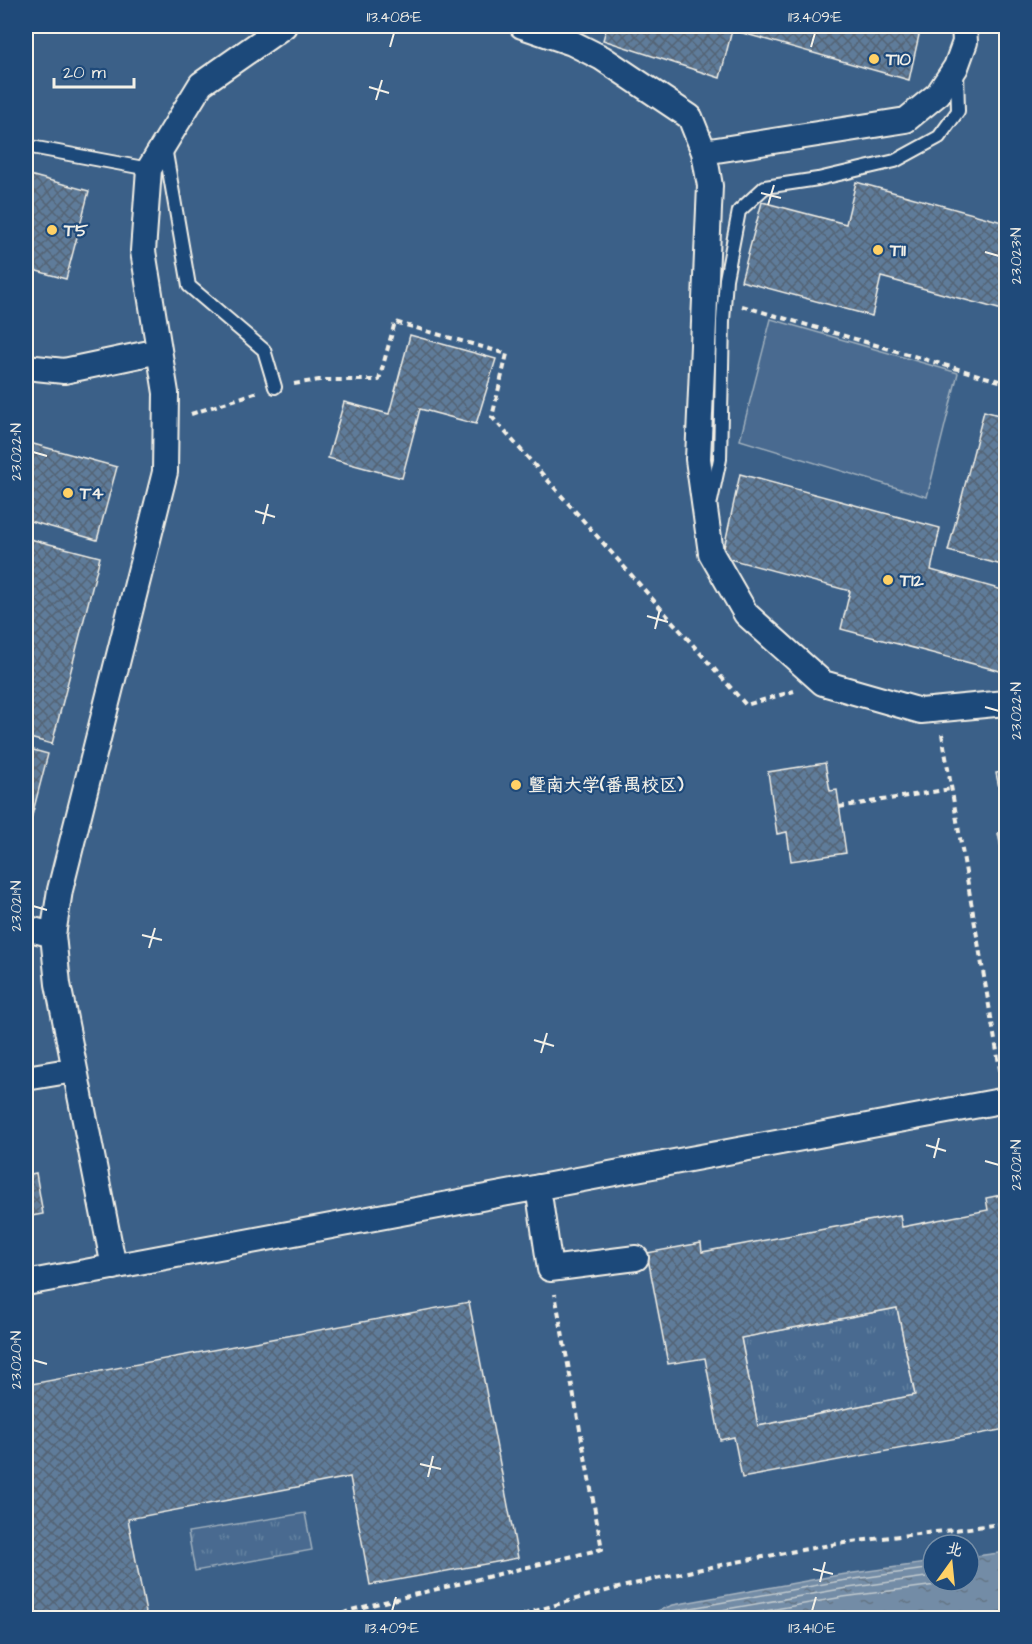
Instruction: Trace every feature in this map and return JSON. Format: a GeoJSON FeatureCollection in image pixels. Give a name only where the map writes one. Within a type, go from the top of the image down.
{"type":"FeatureCollection","features":[{"type":"Feature","properties":{"kind":"street"},"geometry":{"type":"LineString","coordinates":[[114,1267],[58,984],[53,935],[60,890],[165,472],[166,393],[143,251],[149,169],[201,84],[284,26]]}},
{"type":"Feature","properties":{"kind":"street"},"geometry":{"type":"LineString","coordinates":[[522,26],[572,43],[602,58],[690,117],[704,152],[710,186],[698,459],[711,553],[746,614],[823,682],[921,711],[1006,703]]}},
{"type":"Feature","properties":{"kind":"street"},"geometry":{"type":"LineString","coordinates":[[704,152],[906,120],[938,94],[956,67],[965,42],[964,26]]}},
{"type":"Feature","properties":{"kind":"street"},"geometry":{"type":"LineString","coordinates":[[26,367],[64,371],[159,351]]}},
{"type":"Feature","properties":{"kind":"street"},"geometry":{"type":"LineString","coordinates":[[26,928],[53,935]]}},
{"type":"Feature","properties":{"kind":"street"},"geometry":{"type":"LineString","coordinates":[[26,1078],[74,1070]]}},
{"type":"Feature","properties":{"kind":"street"},"geometry":{"type":"LineString","coordinates":[[26,1283],[1006,1100]]}},
{"type":"Feature","properties":{"kind":"street"},"geometry":{"type":"LineString","coordinates":[[538,1187],[550,1269],[636,1258]]}},
{"type":"Feature","properties":{"kind":"lane"},"geometry":{"type":"LineString","coordinates":[[706,524],[720,459],[724,300],[739,211],[765,187],[818,179],[895,161],[939,137],[958,111],[956,67]]}},
{"type":"Feature","properties":{"kind":"lane"},"geometry":{"type":"LineString","coordinates":[[165,143],[189,286],[264,350],[275,387]]}},
{"type":"Feature","properties":{"kind":"lane"},"geometry":{"type":"LineString","coordinates":[[26,146],[149,169]]}},
{"type":"Feature","properties":{"kind":"path"},"geometry":{"type":"LineString","coordinates":[[724,300],[1006,383]]}},
{"type":"Feature","properties":{"kind":"path"},"geometry":{"type":"LineString","coordinates":[[166,422],[231,399],[275,387],[319,380],[379,380],[394,322],[507,354],[492,417],[746,705],[823,682]]}},
{"type":"Feature","properties":{"kind":"path"},"geometry":{"type":"LineString","coordinates":[[937,710],[1002,1076]]}},
{"type":"Feature","properties":{"kind":"path"},"geometry":{"type":"LineString","coordinates":[[839,807],[951,789]]}},
{"type":"Feature","properties":{"kind":"path"},"geometry":{"type":"LineString","coordinates":[[333,1618],[351,1610],[602,1549],[550,1269]]}},
{"type":"Feature","properties":{"kind":"path"},"geometry":{"type":"LineString","coordinates":[[514,1618],[549,1606],[659,1579],[808,1549],[1006,1523]]}},
{"type":"Feature","properties":{"kind":"shaded area","name":"暨南大学(番禺校区)"},"geometry":{"type":"Polygon","coordinates":[[[26,26],[1006,26],[1006,1618],[26,1618],[26,26]]]}},
{"type":"Feature","properties":{"kind":"green space"},"geometry":{"type":"Polygon","coordinates":[[[771,319],[958,373],[927,497],[740,440],[771,319]]]}},
{"type":"Feature","properties":{"kind":"green space"},"geometry":{"type":"Polygon","coordinates":[[[897,1308],[915,1395],[758,1426],[741,1338],[897,1308]]]}},
{"type":"Feature","properties":{"kind":"green space"},"geometry":{"type":"Polygon","coordinates":[[[305,1513],[312,1550],[195,1571],[188,1532],[305,1513]]]}},
{"type":"Feature","properties":{"kind":"water"},"geometry":{"type":"Polygon","coordinates":[[[1006,1552],[1006,1618],[639,1618],[673,1605],[839,1575],[921,1564],[921,1593],[981,1593],[981,1555],[1006,1552]]]}},
{"type":"Feature","properties":{"kind":"building","name":"T10"},"geometry":{"type":"Polygon","coordinates":[[[607,26],[921,26],[909,80],[732,30],[720,78],[603,40],[607,26]]]}},
{"type":"Feature","properties":{"kind":"building","name":"T5"},"geometry":{"type":"Polygon","coordinates":[[[26,174],[89,191],[66,279],[26,268],[26,174]]]}},
{"type":"Feature","properties":{"kind":"building","name":"T11"},"geometry":{"type":"Polygon","coordinates":[[[856,182],[1006,223],[1006,311],[881,277],[872,316],[741,281],[762,202],[846,224],[856,182]]]}},
{"type":"Feature","properties":{"kind":"building"},"geometry":{"type":"Polygon","coordinates":[[[410,335],[496,359],[476,424],[420,409],[402,478],[328,458],[344,402],[389,414],[410,335]]]}},
{"type":"Feature","properties":{"kind":"building"},"geometry":{"type":"Polygon","coordinates":[[[984,411],[1006,417],[1006,566],[948,551],[984,411]]]}},
{"type":"Feature","properties":{"kind":"building","name":"T4"},"geometry":{"type":"Polygon","coordinates":[[[26,442],[117,467],[97,540],[26,520],[26,442]]]}},
{"type":"Feature","properties":{"kind":"building","name":"T12"},"geometry":{"type":"Polygon","coordinates":[[[740,474],[940,528],[931,570],[1006,591],[1004,672],[841,629],[850,591],[722,557],[740,474]]]}},
{"type":"Feature","properties":{"kind":"building"},"geometry":{"type":"Polygon","coordinates":[[[26,538],[100,557],[52,744],[26,737],[26,538]]]}},
{"type":"Feature","properties":{"kind":"building"},"geometry":{"type":"Polygon","coordinates":[[[26,748],[48,754],[29,827],[26,826],[26,748]]]}},
{"type":"Feature","properties":{"kind":"building"},"geometry":{"type":"Polygon","coordinates":[[[825,763],[830,791],[837,790],[846,853],[791,861],[787,832],[777,834],[768,772],[825,763]]]}},
{"type":"Feature","properties":{"kind":"building"},"geometry":{"type":"Polygon","coordinates":[[[1006,771],[1006,805],[1003,806],[996,773],[1006,771]]]}},
{"type":"Feature","properties":{"kind":"building"},"geometry":{"type":"Polygon","coordinates":[[[1006,831],[1006,872],[998,833],[1006,831]]]}},
{"type":"Feature","properties":{"kind":"building"},"geometry":{"type":"Polygon","coordinates":[[[36,1173],[43,1214],[26,1217],[26,1175],[36,1173]]]}},
{"type":"Feature","properties":{"kind":"building"},"geometry":{"type":"Polygon","coordinates":[[[1006,1194],[1006,1429],[742,1478],[734,1437],[720,1440],[705,1358],[668,1364],[647,1253],[701,1243],[702,1252],[900,1215],[902,1227],[988,1210],[986,1198],[1006,1194]],[[897,1308],[741,1338],[758,1426],[915,1395],[897,1308]]]}},
{"type":"Feature","properties":{"kind":"building"},"geometry":{"type":"Polygon","coordinates":[[[469,1302],[518,1558],[370,1585],[350,1477],[128,1519],[147,1618],[26,1618],[26,1385],[469,1302]]]}},
{"type":"Feature","properties":{"kind":"place","name":"T10"},"geometry":{"type":"Point","coordinates":[874,59]}},
{"type":"Feature","properties":{"kind":"place","name":"T5"},"geometry":{"type":"Point","coordinates":[52,230]}},
{"type":"Feature","properties":{"kind":"place","name":"T11"},"geometry":{"type":"Point","coordinates":[878,250]}},
{"type":"Feature","properties":{"kind":"place","name":"T4"},"geometry":{"type":"Point","coordinates":[68,493]}},
{"type":"Feature","properties":{"kind":"place","name":"T12"},"geometry":{"type":"Point","coordinates":[888,580]}},
{"type":"Feature","properties":{"kind":"place","name":"暨南大学(番禺校区)"},"geometry":{"type":"Point","coordinates":[516,785]}}]}
